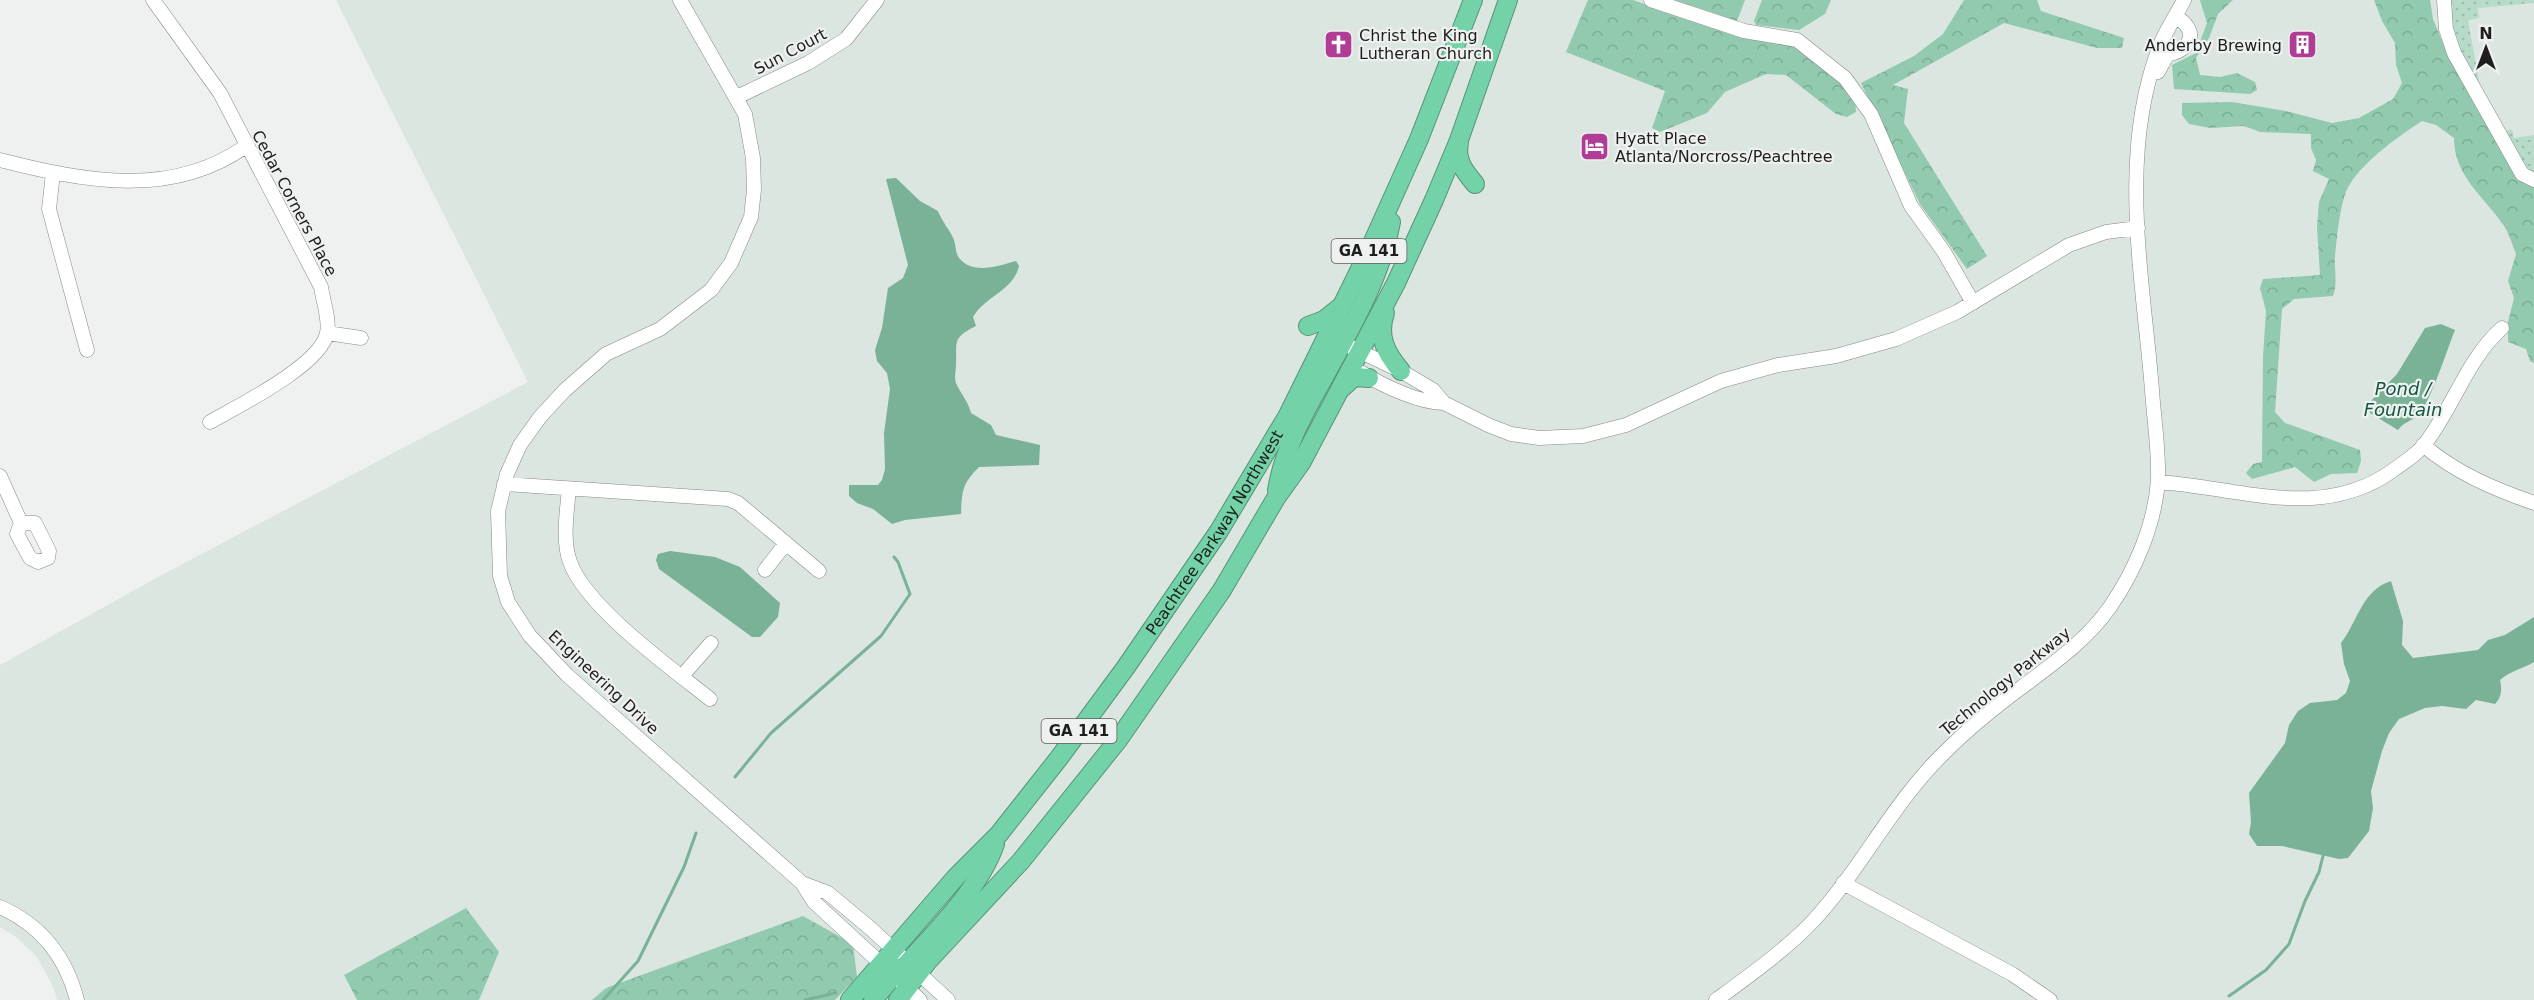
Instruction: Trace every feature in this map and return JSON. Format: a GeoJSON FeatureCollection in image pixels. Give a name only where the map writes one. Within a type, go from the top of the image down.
{"type":"FeatureCollection","features":[{"type":"Feature","properties":{"kind":"highway","name":"Peachtree Parkway Northwest"},"geometry":{"type":"LineString","coordinates":[[850,1000],[902,975],[1021,861],[1118,740],[1222,590],[1276,498],[1301,462],[1340,390],[1339,351],[1343,305],[1394,197],[1473,0]]}},
{"type":"Feature","properties":{"kind":"highway","name":"Peachtree Parkway Northwest"},"geometry":{"type":"LineString","coordinates":[[902,975],[956,877],[999,834],[1092,715],[1219,531],[1288,415],[1396,283],[1459,140],[1508,0]]}},
{"type":"Feature","properties":{"kind":"highway"},"geometry":{"type":"LineString","coordinates":[[1434,200],[1452,186],[1475,184],[1461,166],[1457,148],[1459,140]]}},
{"type":"Feature","properties":{"kind":"highway"},"geometry":{"type":"LineString","coordinates":[[1276,498],[1288,447],[1339,351],[1383,255],[1394,197]]}},
{"type":"Feature","properties":{"kind":"highway"},"geometry":{"type":"LineString","coordinates":[[1396,283],[1384,317],[1382,336],[1385,348],[1401,371]]}},
{"type":"Feature","properties":{"kind":"highway"},"geometry":{"type":"LineString","coordinates":[[1308,326],[1324,320],[1343,305]]}},
{"type":"Feature","properties":{"kind":"highway"},"geometry":{"type":"LineString","coordinates":[[1340,390],[1354,376],[1370,378]]}},
{"type":"Feature","properties":{"kind":"highway"},"geometry":{"type":"LineString","coordinates":[[873,1000],[902,975]]}},
{"type":"Feature","properties":{"kind":"street","name":"Cedar Corners Place"},"geometry":{"type":"LineString","coordinates":[[153,0],[220,93],[321,287],[327,333]]}},
{"type":"Feature","properties":{"kind":"street","name":"Engineering Drive"},"geometry":{"type":"LineString","coordinates":[[680,0],[745,114],[750,138],[754,190],[751,217],[731,263],[711,290],[674,321],[606,354],[573,382],[540,417],[520,445],[504,484],[498,511],[500,576],[508,602],[530,636],[567,675],[802,883],[814,903],[902,975],[948,1000]]}},
{"type":"Feature","properties":{"kind":"street","name":"Sun Court"},"geometry":{"type":"LineString","coordinates":[[736,97],[808,63],[846,39],[877,0]]}},
{"type":"Feature","properties":{"kind":"street"},"geometry":{"type":"LineString","coordinates":[[1652,0],[1728,27],[1797,40],[1845,78],[1871,114],[1911,206],[1944,252],[1973,303]]}},
{"type":"Feature","properties":{"kind":"street","name":"Technology Parkway"},"geometry":{"type":"LineString","coordinates":[[1716,1000],[1812,922],[1843,884],[1886,820],[1935,761],[1987,714],[2067,654],[2108,609],[2141,550],[2158,482],[2155,420],[2138,228],[2136,191],[2138,139],[2148,86],[2159,46],[2184,0]]}},
{"type":"Feature","properties":{"kind":"street"},"geometry":{"type":"LineString","coordinates":[[2444,0],[2446,29],[2454,53],[2522,174],[2534,180]]}},
{"type":"Feature","properties":{"kind":"street"},"geometry":{"type":"LineString","coordinates":[[2148,86],[2167,55],[2184,49],[2189,40],[2191,29],[2187,23],[2175,16]]}},
{"type":"Feature","properties":{"kind":"street"},"geometry":{"type":"LineString","coordinates":[[0,160],[53,173],[132,182],[156,181],[198,172],[226,160],[246,146]]}},
{"type":"Feature","properties":{"kind":"street"},"geometry":{"type":"LineString","coordinates":[[53,173],[49,209],[87,350]]}},
{"type":"Feature","properties":{"kind":"street"},"geometry":{"type":"LineString","coordinates":[[1339,351],[1401,371],[1433,390],[1443,403],[1488,426],[1520,435],[1553,438],[1604,433],[1641,419],[1721,381],[1778,365],[1836,357],[1896,339],[1973,303],[2069,245],[2106,232],[2138,228]]}},
{"type":"Feature","properties":{"kind":"street"},"geometry":{"type":"LineString","coordinates":[[2158,482],[2301,500],[2331,498],[2368,487],[2412,458],[2423,445],[2476,360],[2489,341],[2502,328]]}},
{"type":"Feature","properties":{"kind":"street"},"geometry":{"type":"LineString","coordinates":[[210,422],[299,369],[321,346],[327,333],[361,338]]}},
{"type":"Feature","properties":{"kind":"street"},"geometry":{"type":"LineString","coordinates":[[1339,351],[1370,378],[1415,399],[1430,403],[1443,403]]}},
{"type":"Feature","properties":{"kind":"street"},"geometry":{"type":"LineString","coordinates":[[2423,445],[2443,462],[2493,488],[2534,503]]}},
{"type":"Feature","properties":{"kind":"street"},"geometry":{"type":"LineString","coordinates":[[0,476],[21,523]]}},
{"type":"Feature","properties":{"kind":"street"},"geometry":{"type":"LineString","coordinates":[[504,484],[728,499],[738,503],[819,572]]}},
{"type":"Feature","properties":{"kind":"street"},"geometry":{"type":"LineString","coordinates":[[569,489],[566,528],[570,562],[589,593],[624,630],[710,699]]}},
{"type":"Feature","properties":{"kind":"street"},"geometry":{"type":"LineString","coordinates":[[765,570],[786,543]]}},
{"type":"Feature","properties":{"kind":"street"},"geometry":{"type":"LineString","coordinates":[[682,676],[711,643]]}},
{"type":"Feature","properties":{"kind":"street","name":"Engineering Drive"},"geometry":{"type":"LineString","coordinates":[[802,883],[828,893],[902,975]]}},
{"type":"Feature","properties":{"kind":"street"},"geometry":{"type":"LineString","coordinates":[[1843,884],[2012,974],[2050,1000]]}},
{"type":"Feature","properties":{"kind":"street"},"geometry":{"type":"LineString","coordinates":[[0,907],[26,921],[49,941],[66,967],[77,1000]]}},
{"type":"Feature","properties":{"kind":"shaded area"},"geometry":{"type":"Polygon","coordinates":[[[336,0],[2534,0],[2534,1000],[57,1000],[53,986],[36,956],[16,937],[0,927],[0,665],[158,577],[528,382],[336,0]]]}},
{"type":"Feature","properties":{"kind":"shaded area"},"geometry":{"type":"Polygon","coordinates":[[[2451,0],[2534,0],[2534,3],[2478,8],[2479,18],[2468,20],[2480,87],[2497,116],[2494,117],[2453,37],[2451,0]]]}},
{"type":"Feature","properties":{"kind":"shaded area"},"geometry":{"type":"Polygon","coordinates":[[[2512,129],[2514,138],[2534,135],[2534,174],[2520,162],[2503,132],[2512,129]]]}},
{"type":"Feature","properties":{"kind":"green space"},"geometry":{"type":"Polygon","coordinates":[[[1588,0],[1633,0],[1745,39],[1789,43],[1834,76],[1855,101],[1856,112],[1847,117],[1836,114],[1786,75],[1766,74],[1725,92],[1707,113],[1660,132],[1652,128],[1665,91],[1566,52],[1588,0]]]}},
{"type":"Feature","properties":{"kind":"green space"},"geometry":{"type":"Polygon","coordinates":[[[1675,0],[1745,0],[1737,21],[1675,0]]]}},
{"type":"Feature","properties":{"kind":"green space"},"geometry":{"type":"Polygon","coordinates":[[[1762,0],[1831,0],[1825,14],[1799,30],[1756,25],[1754,21],[1762,0]]]}},
{"type":"Feature","properties":{"kind":"green space"},"geometry":{"type":"Polygon","coordinates":[[[1964,0],[2037,0],[2041,11],[2124,38],[2122,48],[2097,48],[2004,23],[1893,85],[1908,89],[1904,123],[1987,256],[1967,269],[1920,204],[1861,83],[1914,56],[1943,34],[1964,0]]]}},
{"type":"Feature","properties":{"kind":"green space"},"geometry":{"type":"Polygon","coordinates":[[[2200,0],[2233,0],[2218,14],[2209,38],[2196,58],[2200,75],[2220,77],[2237,73],[2255,82],[2257,90],[2250,94],[2174,89],[2172,65],[2196,53],[2207,23],[2200,0]]]}},
{"type":"Feature","properties":{"kind":"green space"},"geometry":{"type":"Polygon","coordinates":[[[2374,0],[2430,0],[2433,19],[2443,43],[2514,173],[2522,182],[2534,186],[2534,363],[2530,361],[2526,349],[2508,342],[2508,322],[2514,298],[2508,281],[2516,254],[2508,234],[2464,174],[2455,151],[2454,138],[2436,125],[2422,121],[2373,157],[2350,184],[2341,208],[2333,296],[2294,299],[2282,309],[2275,412],[2285,423],[2360,450],[2361,461],[2357,473],[2331,474],[2314,482],[2295,467],[2252,479],[2246,473],[2253,464],[2262,462],[2263,356],[2266,311],[2260,288],[2263,279],[2320,275],[2317,227],[2319,202],[2329,179],[2313,171],[2316,160],[2311,148],[2311,134],[2260,132],[2244,126],[2210,128],[2189,124],[2182,115],[2182,103],[2232,102],[2286,111],[2332,123],[2359,118],[2393,99],[2402,83],[2396,65],[2395,43],[2382,21],[2374,0]]]}},
{"type":"Feature","properties":{"kind":"green space"},"geometry":{"type":"Polygon","coordinates":[[[466,908],[499,952],[479,1000],[357,1000],[344,975],[466,908]]]}},
{"type":"Feature","properties":{"kind":"green space"},"geometry":{"type":"Polygon","coordinates":[[[803,916],[853,944],[857,977],[835,1000],[592,1000],[606,988],[803,916]]]}},
{"type":"Feature","properties":{"kind":"water"},"geometry":{"type":"Polygon","coordinates":[[[896,178],[920,201],[938,211],[954,240],[959,258],[965,263],[978,268],[986,268],[1016,261],[1019,266],[1011,281],[978,310],[973,317],[976,326],[959,337],[956,345],[955,379],[971,413],[991,425],[996,435],[1040,445],[1039,465],[979,467],[964,488],[961,514],[905,520],[892,524],[873,509],[857,503],[849,496],[849,485],[878,485],[885,469],[884,433],[890,389],[887,373],[877,361],[875,350],[882,328],[888,288],[903,278],[908,265],[886,179],[896,178]]]}},
{"type":"Feature","properties":{"kind":"water","name":"Pond / Fountain"},"geometry":{"type":"Polygon","coordinates":[[[2441,324],[2455,330],[2433,389],[2417,416],[2398,430],[2370,413],[2366,406],[2397,374],[2425,328],[2441,324]]]}},
{"type":"Feature","properties":{"kind":"water"},"geometry":{"type":"Polygon","coordinates":[[[670,551],[715,557],[740,567],[780,603],[778,617],[760,637],[752,637],[659,569],[656,560],[658,554],[670,551]]]}},
{"type":"Feature","properties":{"kind":"water"},"geometry":{"type":"Polygon","coordinates":[[[2391,581],[2403,621],[2402,645],[2413,658],[2478,650],[2488,640],[2505,635],[2534,617],[2534,662],[2500,680],[2501,693],[2495,704],[2476,700],[2466,709],[2442,706],[2425,708],[2399,719],[2389,733],[2382,751],[2371,791],[2373,808],[2369,831],[2348,858],[2339,859],[2282,846],[2257,846],[2249,834],[2251,822],[2249,793],[2285,743],[2289,725],[2298,711],[2310,703],[2337,700],[2346,693],[2350,681],[2344,664],[2341,643],[2373,591],[2391,581]]]}},
{"type":"Feature","properties":{"kind":"waterway"},"geometry":{"type":"LineString","coordinates":[[735,777],[771,733],[881,636],[910,594],[894,557]]}},
{"type":"Feature","properties":{"kind":"waterway"},"geometry":{"type":"LineString","coordinates":[[603,1000],[638,961],[684,867],[696,833]]}},
{"type":"Feature","properties":{"kind":"waterway"},"geometry":{"type":"LineString","coordinates":[[2229,996],[2266,970],[2289,944],[2319,872],[2323,856]]}},
{"type":"Feature","properties":{"kind":"waterway"},"geometry":{"type":"LineString","coordinates":[[805,1000],[835,993]]}},
{"type":"Feature","properties":{"kind":"place","name":"Christ the King Lutheran Church"},"geometry":{"type":"Point","coordinates":[1338,44]}},
{"type":"Feature","properties":{"kind":"place","name":"Anderby Brewing"},"geometry":{"type":"Point","coordinates":[2303,45]}},
{"type":"Feature","properties":{"kind":"place","name":"Hyatt Place Atlanta/Norcross/Peachtree"},"geometry":{"type":"Point","coordinates":[1594,147]}}]}
